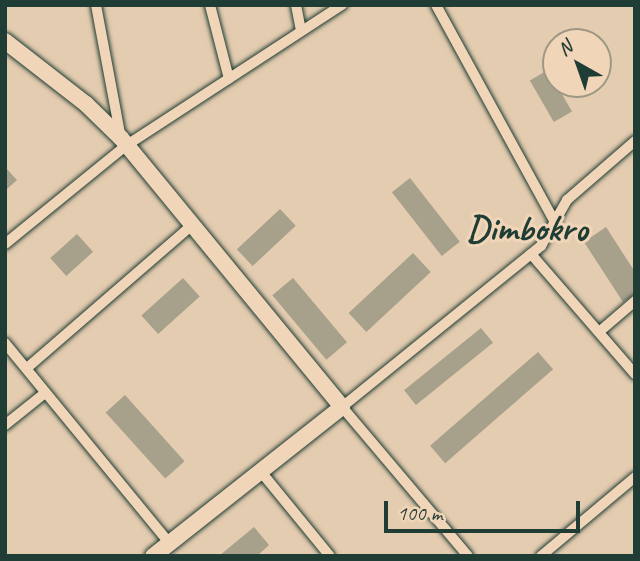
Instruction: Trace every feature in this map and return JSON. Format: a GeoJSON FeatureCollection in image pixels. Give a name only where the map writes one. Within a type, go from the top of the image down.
{"type":"FeatureCollection","features":[{"type":"Feature","properties":{"kind":"main road"},"geometry":{"type":"LineString","coordinates":[[8,48],[86,104],[124,141],[342,407],[262,473],[153,556]]}},
{"type":"Feature","properties":{"kind":"main road"},"geometry":{"type":"LineString","coordinates":[[169,543],[180,556]]}},
{"type":"Feature","properties":{"kind":"street"},"geometry":{"type":"LineString","coordinates":[[96,5],[124,141]]}},
{"type":"Feature","properties":{"kind":"street"},"geometry":{"type":"LineString","coordinates":[[210,5],[229,79]]}},
{"type":"Feature","properties":{"kind":"street"},"geometry":{"type":"LineString","coordinates":[[296,5],[300,30]]}},
{"type":"Feature","properties":{"kind":"street"},"geometry":{"type":"LineString","coordinates":[[5,244],[124,141],[229,79],[342,5]]}},
{"type":"Feature","properties":{"kind":"street"},"geometry":{"type":"LineString","coordinates":[[436,5],[556,224]]}},
{"type":"Feature","properties":{"kind":"street"},"geometry":{"type":"LineString","coordinates":[[468,556],[342,407],[531,254],[556,224],[568,200],[635,141]]}},
{"type":"Feature","properties":{"kind":"street"},"geometry":{"type":"LineString","coordinates":[[27,368],[193,224]]}},
{"type":"Feature","properties":{"kind":"street"},"geometry":{"type":"LineString","coordinates":[[531,254],[635,374]]}},
{"type":"Feature","properties":{"kind":"street"},"geometry":{"type":"LineString","coordinates":[[598,332],[635,301]]}},
{"type":"Feature","properties":{"kind":"street"},"geometry":{"type":"LineString","coordinates":[[5,343],[169,543]]}},
{"type":"Feature","properties":{"kind":"street"},"geometry":{"type":"LineString","coordinates":[[5,425],[45,393]]}},
{"type":"Feature","properties":{"kind":"street"},"geometry":{"type":"LineString","coordinates":[[262,473],[330,556]]}},
{"type":"Feature","properties":{"kind":"street"},"geometry":{"type":"LineString","coordinates":[[541,556],[635,477]]}},
{"type":"Feature","properties":{"kind":"building"},"geometry":{"type":"Polygon","coordinates":[[[542,73],[542,98],[564,98],[572,112],[554,122],[530,80],[542,73]]]}},
{"type":"Feature","properties":{"kind":"building"},"geometry":{"type":"Polygon","coordinates":[[[5,167],[17,180],[7,189],[5,187],[5,167]]]}},
{"type":"Feature","properties":{"kind":"building"},"geometry":{"type":"Polygon","coordinates":[[[410,178],[460,242],[442,256],[392,192],[410,178]]]}},
{"type":"Feature","properties":{"kind":"building"},"geometry":{"type":"Polygon","coordinates":[[[280,209],[296,226],[253,266],[237,249],[280,209]]]}},
{"type":"Feature","properties":{"kind":"building"},"geometry":{"type":"Polygon","coordinates":[[[606,227],[635,272],[635,294],[623,302],[584,242],[606,227]]]}},
{"type":"Feature","properties":{"kind":"building"},"geometry":{"type":"Polygon","coordinates":[[[77,234],[93,252],[66,276],[50,258],[77,234]]]}},
{"type":"Feature","properties":{"kind":"building"},"geometry":{"type":"Polygon","coordinates":[[[413,253],[431,272],[366,332],[349,313],[413,253]]]}},
{"type":"Feature","properties":{"kind":"building"},"geometry":{"type":"Polygon","coordinates":[[[183,278],[200,297],[158,334],[141,315],[183,278]]]}},
{"type":"Feature","properties":{"kind":"building"},"geometry":{"type":"Polygon","coordinates":[[[293,278],[347,342],[326,360],[272,295],[293,278]]]}},
{"type":"Feature","properties":{"kind":"building"},"geometry":{"type":"Polygon","coordinates":[[[481,328],[493,343],[416,405],[404,390],[481,328]]]}},
{"type":"Feature","properties":{"kind":"building"},"geometry":{"type":"Polygon","coordinates":[[[538,352],[553,369],[445,463],[430,446],[538,352]]]}},
{"type":"Feature","properties":{"kind":"building"},"geometry":{"type":"Polygon","coordinates":[[[125,395],[185,461],[165,479],[106,412],[125,395]]]}},
{"type":"Feature","properties":{"kind":"building"},"geometry":{"type":"Polygon","coordinates":[[[254,527],[269,545],[257,556],[219,556],[254,527]]]}},
{"type":"Feature","properties":{"kind":"district","name":"Dimbokro"},"geometry":{"type":"Point","coordinates":[527,228]}}]}
